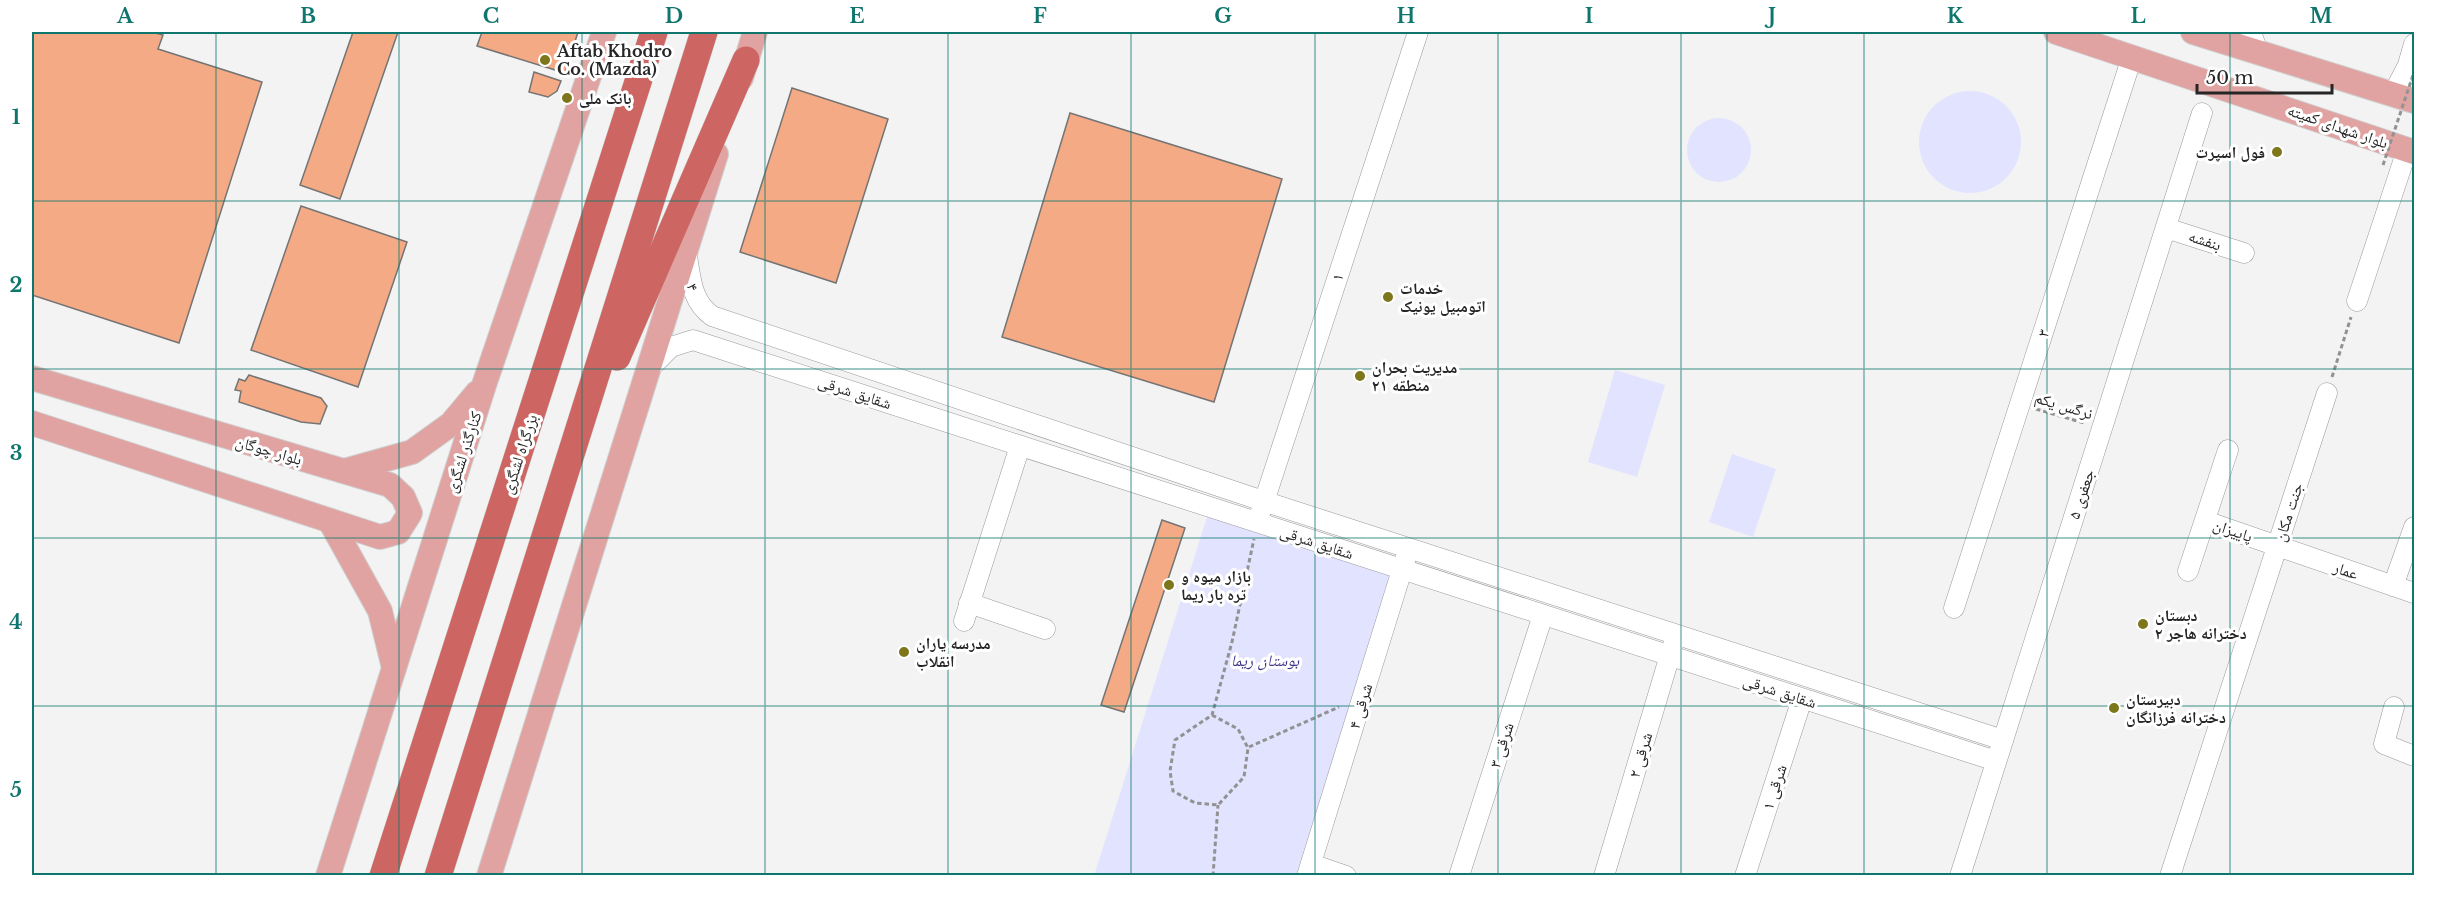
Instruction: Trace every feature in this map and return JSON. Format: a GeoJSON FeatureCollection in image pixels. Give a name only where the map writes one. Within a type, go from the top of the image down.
{"type":"FeatureCollection","features":[{"type":"Feature","properties":{"kind":"highway","name":"بزرگراه لشگری"},"geometry":{"type":"LineString","coordinates":[[384,876],[654,32]]}},
{"type":"Feature","properties":{"kind":"highway"},"geometry":{"type":"LineString","coordinates":[[438,876],[704,32]]}},
{"type":"Feature","properties":{"kind":"highway"},"geometry":{"type":"LineString","coordinates":[[556,499],[746,60]]}},
{"type":"Feature","properties":{"kind":"main road","name":"کنارگذر لشگری"},"geometry":{"type":"LineString","coordinates":[[328,876],[484,385],[604,32]]}},
{"type":"Feature","properties":{"kind":"main road"},"geometry":{"type":"LineString","coordinates":[[489,876],[646,371],[755,32]]}},
{"type":"Feature","properties":{"kind":"main road","name":"بلوار شهدای کمیته"},"geometry":{"type":"LineString","coordinates":[[2056,32],[2411,151]]}},
{"type":"Feature","properties":{"kind":"main road"},"geometry":{"type":"LineString","coordinates":[[2193,32],[2254,42],[2404,97]]}},
{"type":"Feature","properties":{"kind":"main road","name":"بلوار چوگان"},"geometry":{"type":"LineString","coordinates":[[32,378],[390,484],[403,497],[410,513],[398,532],[380,537],[330,520]]}},
{"type":"Feature","properties":{"kind":"main road"},"geometry":{"type":"LineString","coordinates":[[344,471],[412,452],[451,424],[484,385]]}},
{"type":"Feature","properties":{"kind":"main road"},"geometry":{"type":"LineString","coordinates":[[32,423],[330,520],[380,611],[394,668]]}},
{"type":"Feature","properties":{"kind":"street","name":"۱"},"geometry":{"type":"LineString","coordinates":[[1258,523],[1263,501],[1418,32]]}},
{"type":"Feature","properties":{"kind":"street"},"geometry":{"type":"LineString","coordinates":[[2404,97],[2408,65],[2415,44]]}},
{"type":"Feature","properties":{"kind":"street","name":"۳"},"geometry":{"type":"LineString","coordinates":[[1954,608],[2132,57]]}},
{"type":"Feature","properties":{"kind":"street","name":"جعفری ۵"},"geometry":{"type":"LineString","coordinates":[[1960,876],[2202,113]]}},
{"type":"Feature","properties":{"kind":"street"},"geometry":{"type":"LineString","coordinates":[[2357,301],[2411,151]]}},
{"type":"Feature","properties":{"kind":"street","name":"بنفشه"},"geometry":{"type":"LineString","coordinates":[[2166,228],[2244,253]]}},
{"type":"Feature","properties":{"kind":"street","name":"۴"},"geometry":{"type":"LineString","coordinates":[[686,251],[697,300],[700,307],[712,316]]}},
{"type":"Feature","properties":{"kind":"street","name":"شقایق شرقی"},"geometry":{"type":"LineString","coordinates":[[712,316],[1263,501],[2003,740]]}},
{"type":"Feature","properties":{"kind":"street","name":"شقایق شرقی"},"geometry":{"type":"LineString","coordinates":[[646,371],[671,347],[693,340],[1996,761]]}},
{"type":"Feature","properties":{"kind":"street","name":"جنت مکان"},"geometry":{"type":"LineString","coordinates":[[2170,876],[2327,393]]}},
{"type":"Feature","properties":{"kind":"street"},"geometry":{"type":"LineString","coordinates":[[1020,446],[966,612],[1046,629]]}},
{"type":"Feature","properties":{"kind":"street"},"geometry":{"type":"LineString","coordinates":[[2205,520],[2228,450]]}},
{"type":"Feature","properties":{"kind":"street","name":"پاییزان"},"geometry":{"type":"LineString","coordinates":[[2188,571],[2205,520],[2277,546]]}},
{"type":"Feature","properties":{"kind":"street"},"geometry":{"type":"LineString","coordinates":[[2393,586],[2415,527]]}},
{"type":"Feature","properties":{"kind":"street","name":"عمار"},"geometry":{"type":"LineString","coordinates":[[2277,546],[2415,593]]}},
{"type":"Feature","properties":{"kind":"street","name":"۴ شرقی"},"geometry":{"type":"LineString","coordinates":[[1309,870],[1409,548]]}},
{"type":"Feature","properties":{"kind":"street","name":"۳ شرقی"},"geometry":{"type":"LineString","coordinates":[[1459,876],[1543,615]]}},
{"type":"Feature","properties":{"kind":"street","name":"۲ شرقی"},"geometry":{"type":"LineString","coordinates":[[1604,876],[1675,634]]}},
{"type":"Feature","properties":{"kind":"street","name":"۱ شرقی"},"geometry":{"type":"LineString","coordinates":[[1745,876],[1802,699]]}},
{"type":"Feature","properties":{"kind":"street"},"geometry":{"type":"LineString","coordinates":[[2394,707],[2384,744],[2415,756]]}},
{"type":"Feature","properties":{"kind":"street"},"geometry":{"type":"LineString","coordinates":[[1309,870],[1346,876]]}},
{"type":"Feature","properties":{"kind":"path"},"geometry":{"type":"LineString","coordinates":[[2383,165],[2415,72]]}},
{"type":"Feature","properties":{"kind":"path"},"geometry":{"type":"LineString","coordinates":[[2327,393],[2357,301]]}},
{"type":"Feature","properties":{"kind":"path","name":"نرگس یکم"},"geometry":{"type":"LineString","coordinates":[[2020,404],[2102,429]]}},
{"type":"Feature","properties":{"kind":"path"},"geometry":{"type":"LineString","coordinates":[[1218,805],[1195,803],[1173,791],[1170,771],[1175,740],[1212,715],[1232,642],[1258,523]]}},
{"type":"Feature","properties":{"kind":"path"},"geometry":{"type":"LineString","coordinates":[[1248,748],[1363,697]]}},
{"type":"Feature","properties":{"kind":"path"},"geometry":{"type":"LineString","coordinates":[[1212,715],[1238,729],[1248,748],[1244,777],[1218,805],[1213,876]]}},
{"type":"Feature","properties":{"kind":"green space"},"geometry":{"type":"Polygon","coordinates":[[[1970,91],[1989,95],[2006,106],[2017,123],[2021,142],[2017,161],[2006,178],[1989,189],[1970,193],[1951,189],[1934,178],[1923,161],[1919,142],[1923,123],[1934,106],[1951,95],[1970,91]]]}},
{"type":"Feature","properties":{"kind":"green space"},"geometry":{"type":"Polygon","coordinates":[[[1713,118],[1725,118],[1742,127],[1749,138],[1751,150],[1749,162],[1742,173],[1725,182],[1713,182],[1701,177],[1692,168],[1687,156],[1687,144],[1692,132],[1701,123],[1713,118]]]}},
{"type":"Feature","properties":{"kind":"green space"},"geometry":{"type":"Polygon","coordinates":[[[1615,370],[1665,385],[1637,477],[1588,462],[1615,370]]]}},
{"type":"Feature","properties":{"kind":"green space"},"geometry":{"type":"Polygon","coordinates":[[[1732,454],[1776,469],[1753,537],[1709,522],[1732,454]]]}},
{"type":"Feature","properties":{"kind":"green space","name":"بوستان ریما"},"geometry":{"type":"Polygon","coordinates":[[[1208,514],[1394,576],[1299,875],[1094,876],[1208,514]]]}},
{"type":"Feature","properties":{"kind":"building"},"geometry":{"type":"Polygon","coordinates":[[[32,32],[151,32],[163,35],[158,49],[262,82],[179,343],[32,295],[32,32]]]}},
{"type":"Feature","properties":{"kind":"building"},"geometry":{"type":"Polygon","coordinates":[[[353,32],[398,32],[340,199],[300,185],[353,32]]]}},
{"type":"Feature","properties":{"kind":"building","name":"Aftab Khodro Co. (Mazda)"},"geometry":{"type":"Polygon","coordinates":[[[482,32],[578,32],[565,73],[477,46],[482,32]]]}},
{"type":"Feature","properties":{"kind":"building"},"geometry":{"type":"Polygon","coordinates":[[[534,72],[561,81],[557,91],[548,97],[529,92],[534,72]]]}},
{"type":"Feature","properties":{"kind":"building"},"geometry":{"type":"Polygon","coordinates":[[[792,88],[888,119],[836,283],[740,252],[792,88]]]}},
{"type":"Feature","properties":{"kind":"building"},"geometry":{"type":"Polygon","coordinates":[[[1070,113],[1282,179],[1214,402],[1002,337],[1070,113]]]}},
{"type":"Feature","properties":{"kind":"building"},"geometry":{"type":"Polygon","coordinates":[[[301,206],[407,242],[358,387],[251,350],[301,206]]]}},
{"type":"Feature","properties":{"kind":"building"},"geometry":{"type":"Polygon","coordinates":[[[249,375],[321,398],[327,406],[320,424],[301,422],[239,402],[241,391],[235,390],[239,379],[245,381],[249,375]]]}},
{"type":"Feature","properties":{"kind":"building"},"geometry":{"type":"Polygon","coordinates":[[[1162,520],[1185,528],[1124,712],[1101,705],[1162,520]]]}},
{"type":"Feature","properties":{"kind":"place","name":"Aftab Khodro Co. (Mazda)"},"geometry":{"type":"Point","coordinates":[545,60]}},
{"type":"Feature","properties":{"kind":"place","name":"بانک ملی"},"geometry":{"type":"Point","coordinates":[567,98]}},
{"type":"Feature","properties":{"kind":"place","name":"فول اسپرت"},"geometry":{"type":"Point","coordinates":[2277,152]}},
{"type":"Feature","properties":{"kind":"place","name":"خدمات اتومبیل یونیک"},"geometry":{"type":"Point","coordinates":[1388,297]}},
{"type":"Feature","properties":{"kind":"place","name":"مدیریت بحران منطقه ۲۱"},"geometry":{"type":"Point","coordinates":[1360,376]}},
{"type":"Feature","properties":{"kind":"place","name":"بازار میوه و تره بار ریما"},"geometry":{"type":"Point","coordinates":[1169,585]}},
{"type":"Feature","properties":{"kind":"place","name":"دبستان دخترانه هاجر ۲"},"geometry":{"type":"Point","coordinates":[2143,624]}},
{"type":"Feature","properties":{"kind":"place","name":"مدرسه یاران انقلاب"},"geometry":{"type":"Point","coordinates":[904,652]}},
{"type":"Feature","properties":{"kind":"place","name":"دبیرستان دخترانه فرزانگان"},"geometry":{"type":"Point","coordinates":[2114,708]}}]}
